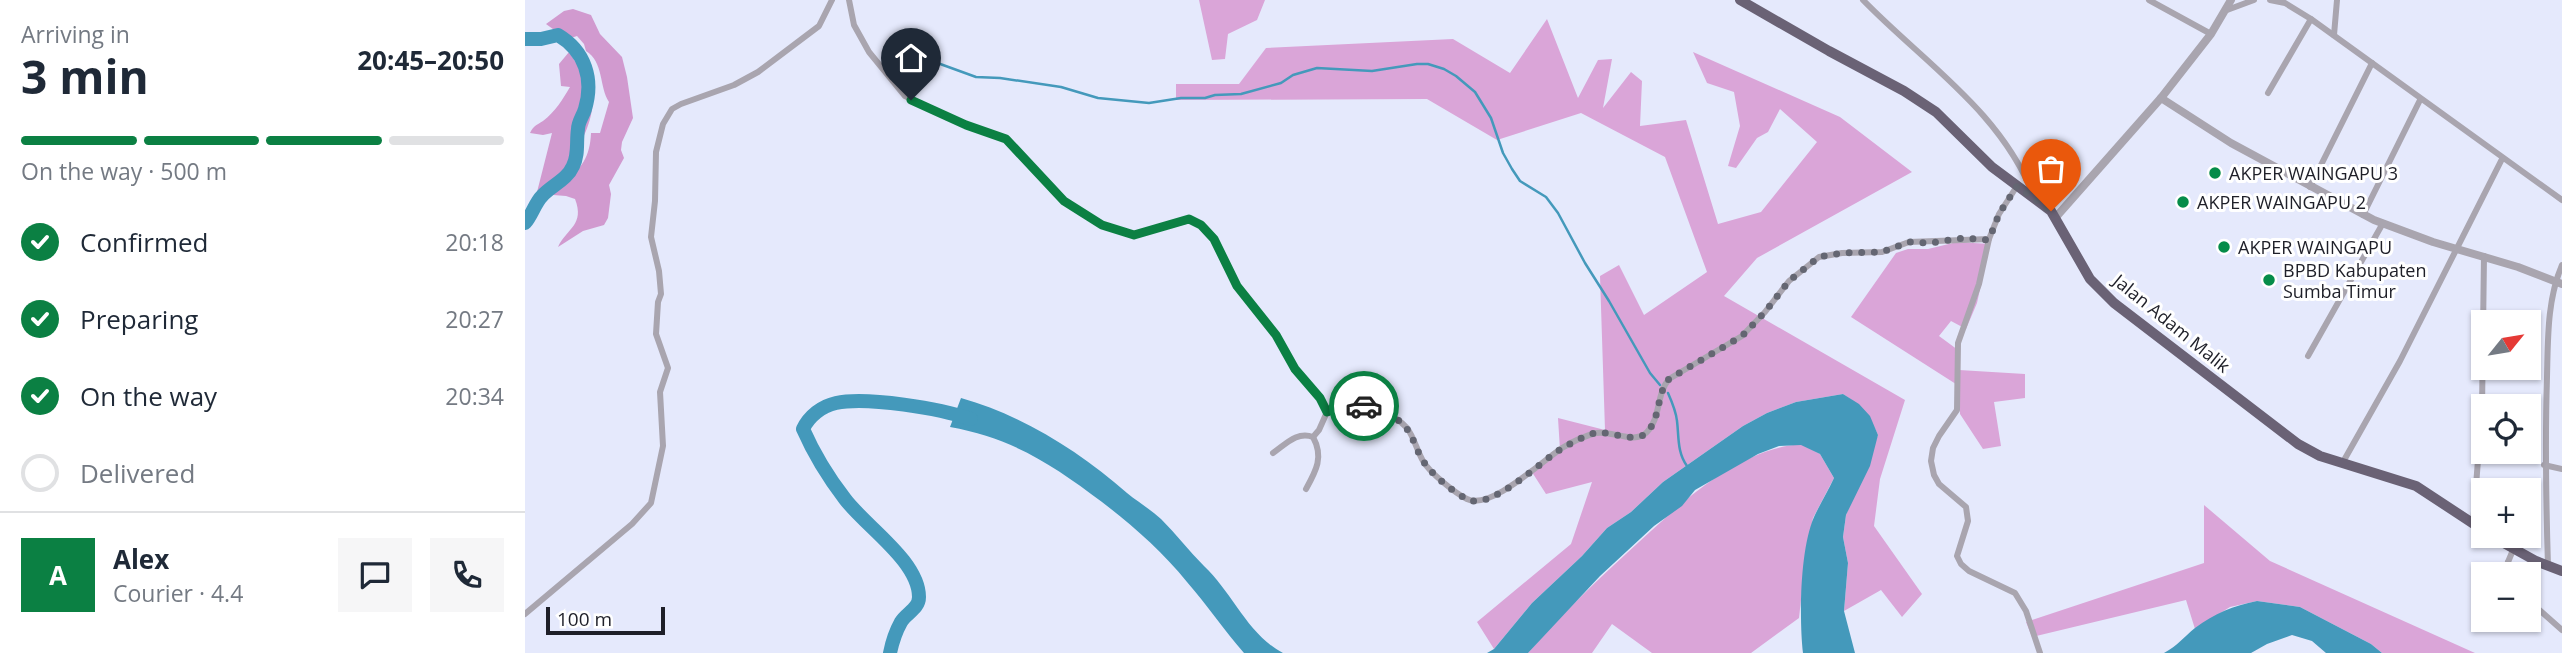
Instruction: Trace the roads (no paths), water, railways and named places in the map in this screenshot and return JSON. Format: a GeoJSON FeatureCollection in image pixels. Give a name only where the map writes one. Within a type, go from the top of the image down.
{"type":"FeatureCollection","features":[{"type":"Feature","properties":{"kind":"highway","name":"Jalan Adam Malik"},"geometry":{"type":"LineString","coordinates":[[1740,0],[1923,103],[1943,119],[1973,152],[2056,217],[2090,279],[2114,303],[2280,432],[2320,456],[2416,486],[2471,523]]}},
{"type":"Feature","properties":{"kind":"highway"},"geometry":{"type":"LineString","coordinates":[[2510,548],[2549,568],[2562,571]]}},
{"type":"Feature","properties":{"kind":"street"},"geometry":{"type":"LineString","coordinates":[[525,614],[632,524],[648,508],[653,497],[663,446],[660,392],[668,368],[656,334],[661,294],[651,237],[656,152],[663,124],[672,109],[681,104],[734,85],[758,72],[818,26],[832,0]]}},
{"type":"Feature","properties":{"kind":"street"},"geometry":{"type":"LineString","coordinates":[[849,0],[855,25],[869,52],[905,96],[966,125],[1006,139],[1058,196],[1081,213],[1102,225],[1134,235],[1189,219],[1208,231],[1237,286],[1276,335],[1295,369],[1320,398],[1327,412]]}},
{"type":"Feature","properties":{"kind":"street"},"geometry":{"type":"LineString","coordinates":[[1863,0],[1981,113],[2018,162],[2035,198]]}},
{"type":"Feature","properties":{"kind":"street"},"geometry":{"type":"LineString","coordinates":[[2148,0],[2211,34]]}},
{"type":"Feature","properties":{"kind":"street"},"geometry":{"type":"LineString","coordinates":[[2056,217],[2161,98],[2211,34],[2231,0]]}},
{"type":"Feature","properties":{"kind":"street"},"geometry":{"type":"LineString","coordinates":[[2227,10],[2253,0]]}},
{"type":"Feature","properties":{"kind":"street"},"geometry":{"type":"LineString","coordinates":[[2270,0],[2285,3],[2311,19],[2562,200]]}},
{"type":"Feature","properties":{"kind":"street"},"geometry":{"type":"LineString","coordinates":[[2334,35],[2337,0]]}},
{"type":"Feature","properties":{"kind":"street"},"geometry":{"type":"LineString","coordinates":[[2268,93],[2311,19]]}},
{"type":"Feature","properties":{"kind":"street"},"geometry":{"type":"LineString","coordinates":[[2310,187],[2372,63]]}},
{"type":"Feature","properties":{"kind":"street"},"geometry":{"type":"LineString","coordinates":[[2161,98],[2231,143],[2363,215],[2559,283]]}},
{"type":"Feature","properties":{"kind":"street"},"geometry":{"type":"LineString","coordinates":[[2363,215],[2420,100]]}},
{"type":"Feature","properties":{"kind":"street"},"geometry":{"type":"LineString","coordinates":[[2343,462],[2400,360],[2502,159]]}},
{"type":"Feature","properties":{"kind":"street"},"geometry":{"type":"LineString","coordinates":[[2017,186],[1999,214],[1989,239],[1979,285],[1958,343],[1958,406],[1933,448],[1931,461],[1939,484],[1966,507],[1968,521],[1957,556],[1961,565],[2014,593],[2026,611],[2040,653]]}},
{"type":"Feature","properties":{"kind":"street"},"geometry":{"type":"LineString","coordinates":[[2308,356],[2383,223]]}},
{"type":"Feature","properties":{"kind":"street"},"geometry":{"type":"LineString","coordinates":[[1313,437],[1324,422],[1327,412],[1344,402],[1370,407],[1395,419],[1410,433],[1428,468],[1464,498],[1472,502],[1483,502],[1559,450],[1588,436],[1603,433],[1638,438],[1648,432],[1656,417],[1664,385],[1669,379],[1742,336],[1789,281],[1819,257],[1842,253],[1882,252],[1909,242],[1989,239]]}},
{"type":"Feature","properties":{"kind":"street"},"geometry":{"type":"LineString","coordinates":[[2477,478],[2482,409],[2484,256]]}},
{"type":"Feature","properties":{"kind":"street"},"geometry":{"type":"LineString","coordinates":[[2549,568],[2545,465],[2549,323],[2562,265]]}},
{"type":"Feature","properties":{"kind":"street"},"geometry":{"type":"LineString","coordinates":[[1273,453],[1295,437],[1313,437]]}},
{"type":"Feature","properties":{"kind":"street"},"geometry":{"type":"LineString","coordinates":[[1306,489],[1320,454],[1313,437]]}},
{"type":"Feature","properties":{"kind":"street"},"geometry":{"type":"LineString","coordinates":[[2545,465],[2562,469]]}},
{"type":"Feature","properties":{"kind":"street"},"geometry":{"type":"LineString","coordinates":[[2508,562],[2513,550]]}},
{"type":"Feature","properties":{"kind":"street"},"geometry":{"type":"LineString","coordinates":[[2541,611],[2562,630]]}},
{"type":"Feature","properties":{"kind":"water"},"geometry":{"type":"Polygon","coordinates":[[[1843,394],[1859,404],[1870,416],[1878,435],[1870,466],[1846,515],[1843,537],[1848,563],[1844,611],[1855,653],[1803,653],[1801,603],[1806,547],[1814,517],[1834,478],[1820,454],[1801,445],[1779,446],[1758,454],[1695,490],[1682,506],[1654,526],[1600,576],[1528,653],[1487,653],[1494,649],[1532,603],[1582,556],[1607,528],[1631,512],[1663,482],[1743,426],[1767,413],[1796,402],[1843,394]]]}},
{"type":"Feature","properties":{"kind":"water"},"geometry":{"type":"Polygon","coordinates":[[[961,398],[1006,414],[1049,436],[1153,512],[1214,576],[1260,635],[1283,653],[1244,653],[1178,571],[1157,550],[1113,511],[1066,476],[1012,446],[950,427],[961,398]]]}},
{"type":"Feature","properties":{"kind":"water"},"geometry":{"type":"Polygon","coordinates":[[[2257,601],[2300,607],[2371,644],[2382,653],[2326,653],[2312,641],[2292,635],[2251,653],[2164,653],[2210,618],[2257,601]]]}},
{"type":"Feature","properties":{"kind":"waterway"},"geometry":{"type":"LineString","coordinates":[[525,39],[558,35],[575,49],[588,77],[588,98],[578,126],[577,152],[573,166],[567,175],[540,199],[525,223]]}},
{"type":"Feature","properties":{"kind":"waterway"},"geometry":{"type":"LineString","coordinates":[[919,54],[976,77],[1061,87],[1098,98],[1149,103],[1241,94],[1281,83],[1293,75],[1317,68],[1372,71],[1428,64],[1444,69],[1475,92],[1491,118],[1503,153],[1520,181],[1546,197],[1558,213],[1650,373],[1660,385]]}},
{"type":"Feature","properties":{"kind":"waterway"},"geometry":{"type":"LineString","coordinates":[[1668,393],[1676,414],[1680,450],[1687,466]]}},
{"type":"Feature","properties":{"kind":"waterway"},"geometry":{"type":"LineString","coordinates":[[890,653],[901,622],[918,601],[917,584],[901,557],[839,491],[803,429],[821,409],[849,401],[904,405],[971,419]]}},
{"type":"Feature","properties":{"kind":"place","name":"AKPER WAINGAPU 3"},"geometry":{"type":"Point","coordinates":[2215,173]}},
{"type":"Feature","properties":{"kind":"place","name":"AKPER WAINGAPU 2"},"geometry":{"type":"Point","coordinates":[2183,202]}},
{"type":"Feature","properties":{"kind":"place","name":"AKPER WAINGAPU"},"geometry":{"type":"Point","coordinates":[2224,247]}},
{"type":"Feature","properties":{"kind":"place","name":"BPBD Kabupaten Sumba Timur"},"geometry":{"type":"Point","coordinates":[2269,280]}}]}
